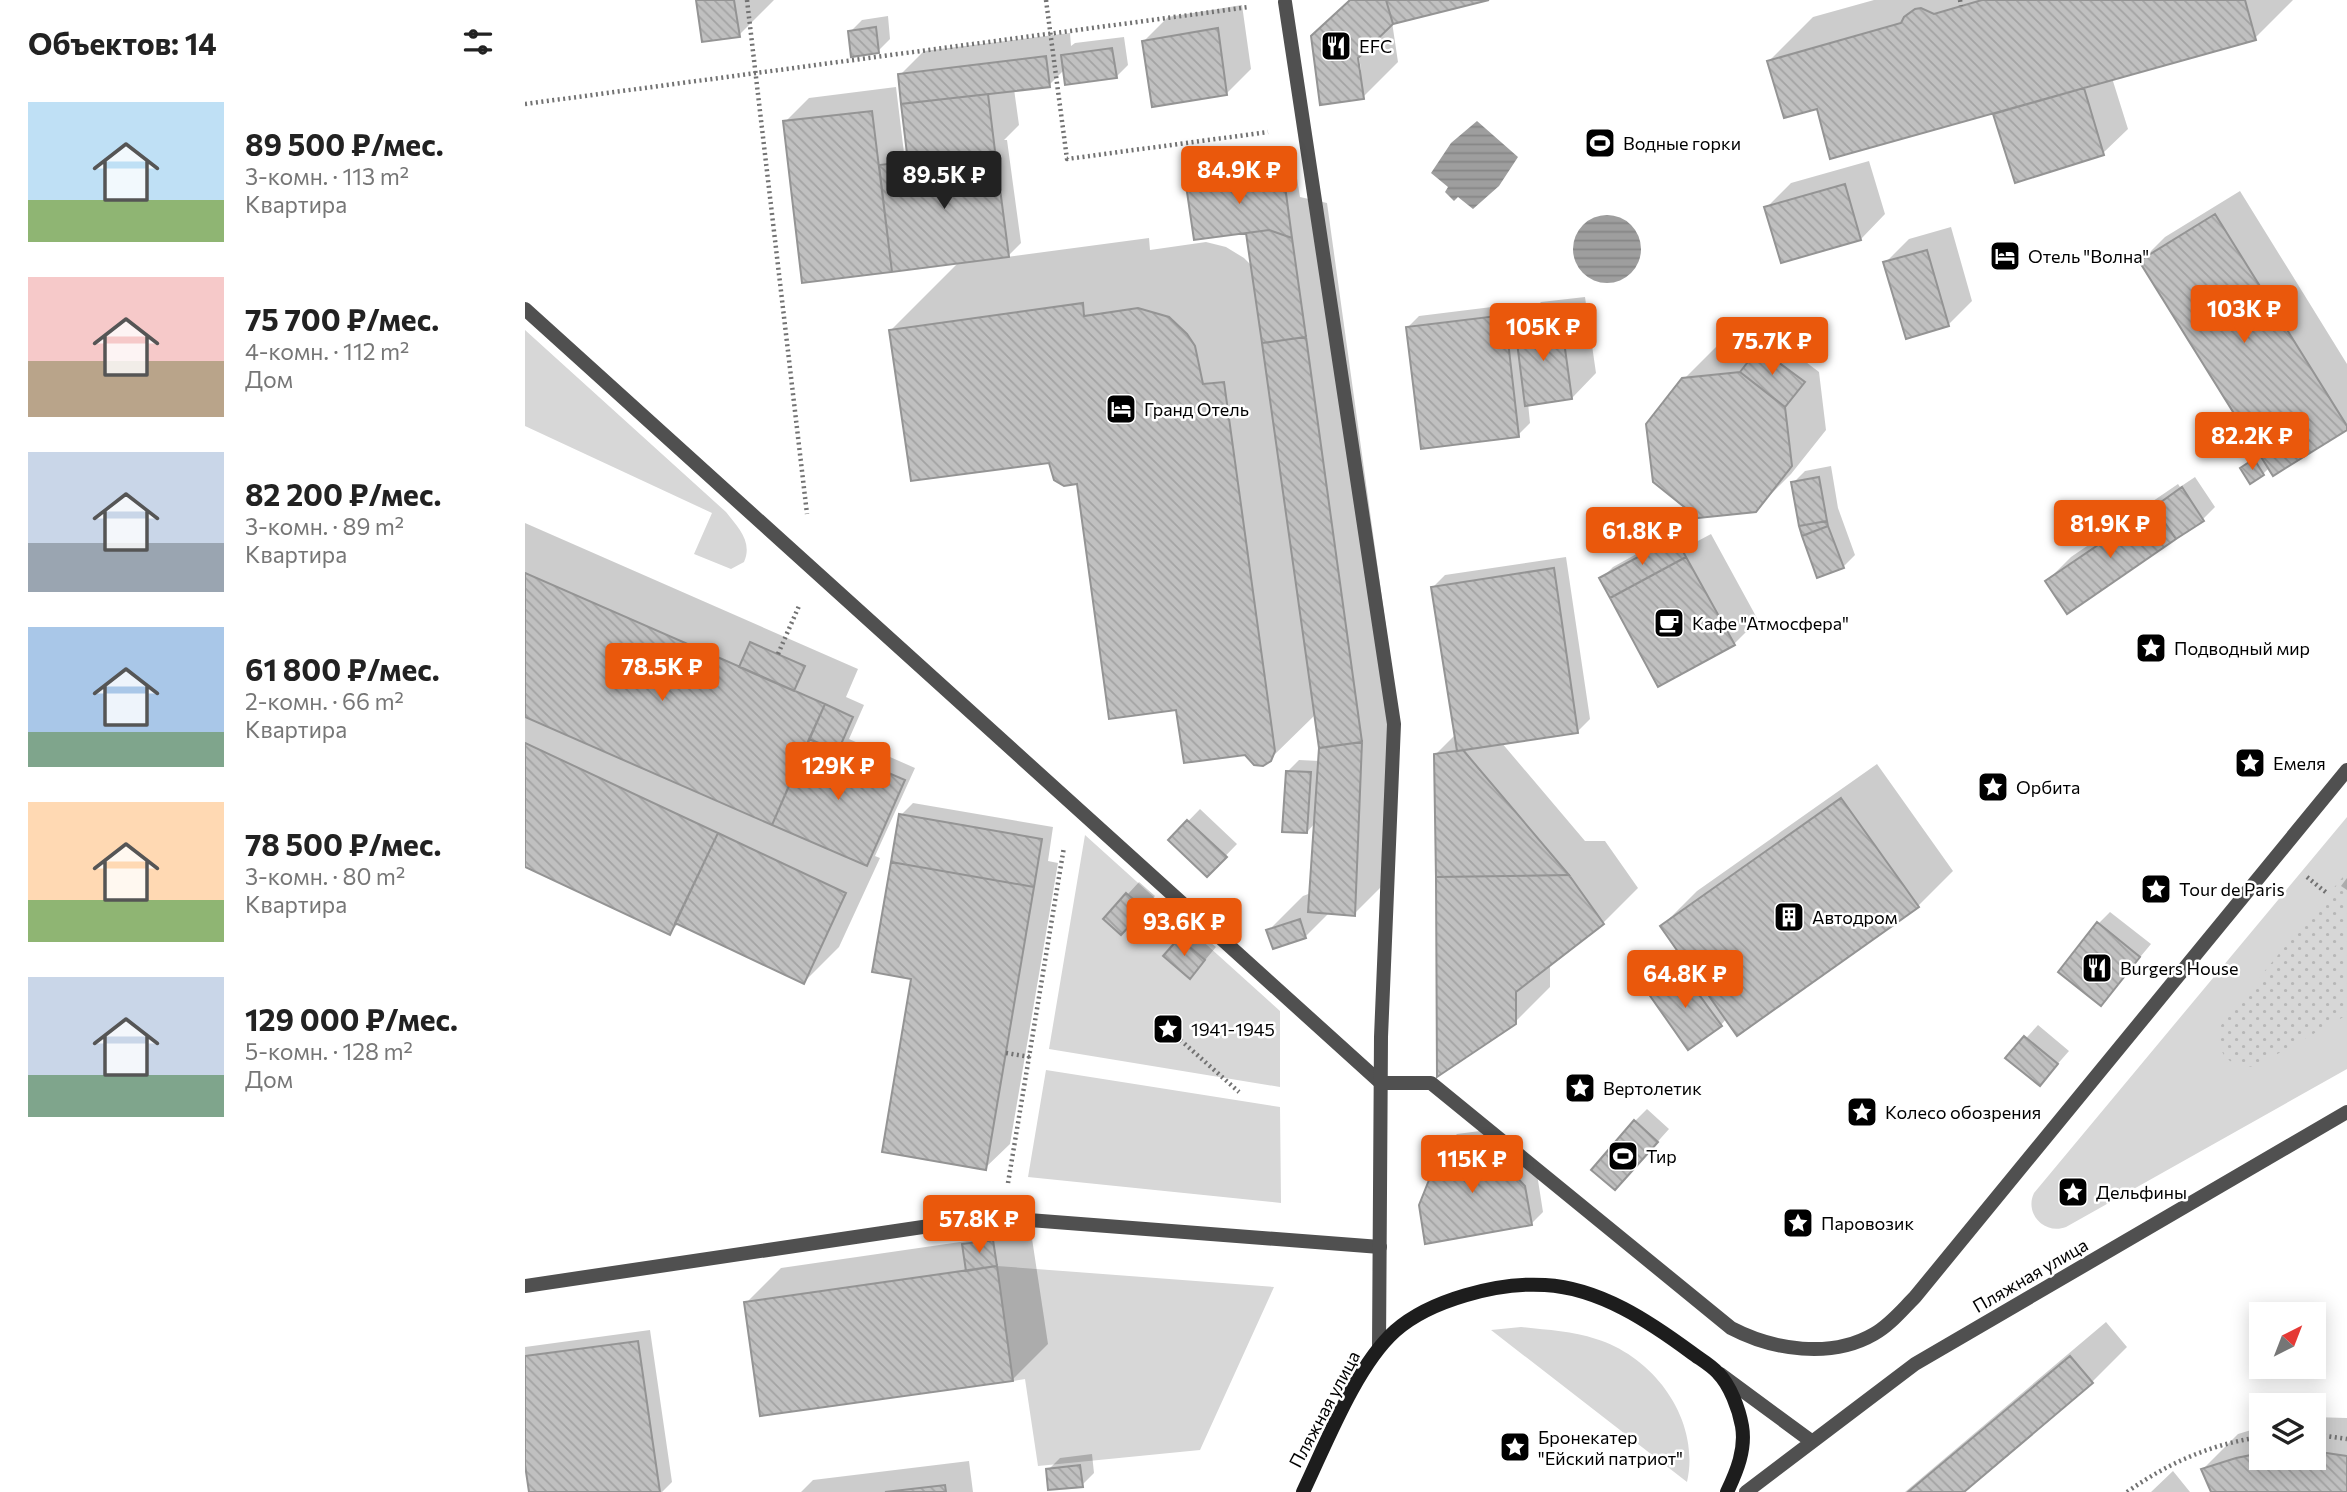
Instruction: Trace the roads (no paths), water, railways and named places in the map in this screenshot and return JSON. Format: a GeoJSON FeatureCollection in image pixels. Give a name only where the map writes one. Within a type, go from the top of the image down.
{"type":"FeatureCollection","features":[{"type":"Feature","properties":{"kind":"street"},"geometry":{"type":"LineString","coordinates":[[1285,2],[1394,724],[1381,1083],[1379,1347]]}},
{"type":"Feature","properties":{"kind":"street"},"geometry":{"type":"LineString","coordinates":[[525,309],[1381,1083],[1431,1083],[1731,1328],[1749,1338],[1807,1350],[1863,1339],[1883,1328],[1915,1297],[2347,769]]}},
{"type":"Feature","properties":{"kind":"street","name":"Пляжная улица"},"geometry":{"type":"LineString","coordinates":[[1746,1492],[1915,1364],[2347,1112]]}},
{"type":"Feature","properties":{"kind":"street"},"geometry":{"type":"LineString","coordinates":[[525,1286],[990,1217],[1380,1247]]}},
{"type":"Feature","properties":{"kind":"street","name":"Пляжная улица"},"geometry":{"type":"LineString","coordinates":[[1303,1492],[1357,1381],[1379,1347],[1412,1318],[1433,1307],[1469,1295],[1504,1287],[1546,1285],[1591,1295],[1635,1314],[1719,1373],[1734,1400],[1742,1427],[1740,1460],[1727,1492]]}},
{"type":"Feature","properties":{"kind":"street"},"geometry":{"type":"LineString","coordinates":[[1719,1373],[1811,1441]]}},
{"type":"Feature","properties":{"kind":"place","name":"EFC"},"geometry":{"type":"Point","coordinates":[1336,46]}},
{"type":"Feature","properties":{"kind":"place","name":"Водные горки"},"geometry":{"type":"Point","coordinates":[1600,143]}},
{"type":"Feature","properties":{"kind":"place","name":"Отель \"Волна\""},"geometry":{"type":"Point","coordinates":[2005,256]}},
{"type":"Feature","properties":{"kind":"place","name":"Гранд Отель"},"geometry":{"type":"Point","coordinates":[1121,409]}},
{"type":"Feature","properties":{"kind":"place","name":"Кафе \"Атмосфера\""},"geometry":{"type":"Point","coordinates":[1669,623]}},
{"type":"Feature","properties":{"kind":"place","name":"Подводный мир"},"geometry":{"type":"Point","coordinates":[2151,648]}},
{"type":"Feature","properties":{"kind":"place","name":"Емеля"},"geometry":{"type":"Point","coordinates":[2250,763]}},
{"type":"Feature","properties":{"kind":"place","name":"Орбита"},"geometry":{"type":"Point","coordinates":[1993,787]}},
{"type":"Feature","properties":{"kind":"place","name":"Tour de Paris"},"geometry":{"type":"Point","coordinates":[2156,889]}},
{"type":"Feature","properties":{"kind":"place","name":"Автодром"},"geometry":{"type":"Point","coordinates":[1789,917]}},
{"type":"Feature","properties":{"kind":"place","name":"Burgers House"},"geometry":{"type":"Point","coordinates":[2097,968]}},
{"type":"Feature","properties":{"kind":"place","name":"1941-1945"},"geometry":{"type":"Point","coordinates":[1168,1029]}},
{"type":"Feature","properties":{"kind":"place","name":"Вертолетик"},"geometry":{"type":"Point","coordinates":[1580,1088]}},
{"type":"Feature","properties":{"kind":"place","name":"Колесо обозрения"},"geometry":{"type":"Point","coordinates":[1862,1112]}},
{"type":"Feature","properties":{"kind":"place","name":"Тир"},"geometry":{"type":"Point","coordinates":[1623,1156]}},
{"type":"Feature","properties":{"kind":"place","name":"Дельфины"},"geometry":{"type":"Point","coordinates":[2073,1192]}},
{"type":"Feature","properties":{"kind":"place","name":"Паровозик"},"geometry":{"type":"Point","coordinates":[1798,1223]}},
{"type":"Feature","properties":{"kind":"place","name":"Бронекатер \"Ейский патриот\""},"geometry":{"type":"Point","coordinates":[1515,1447]}}]}
